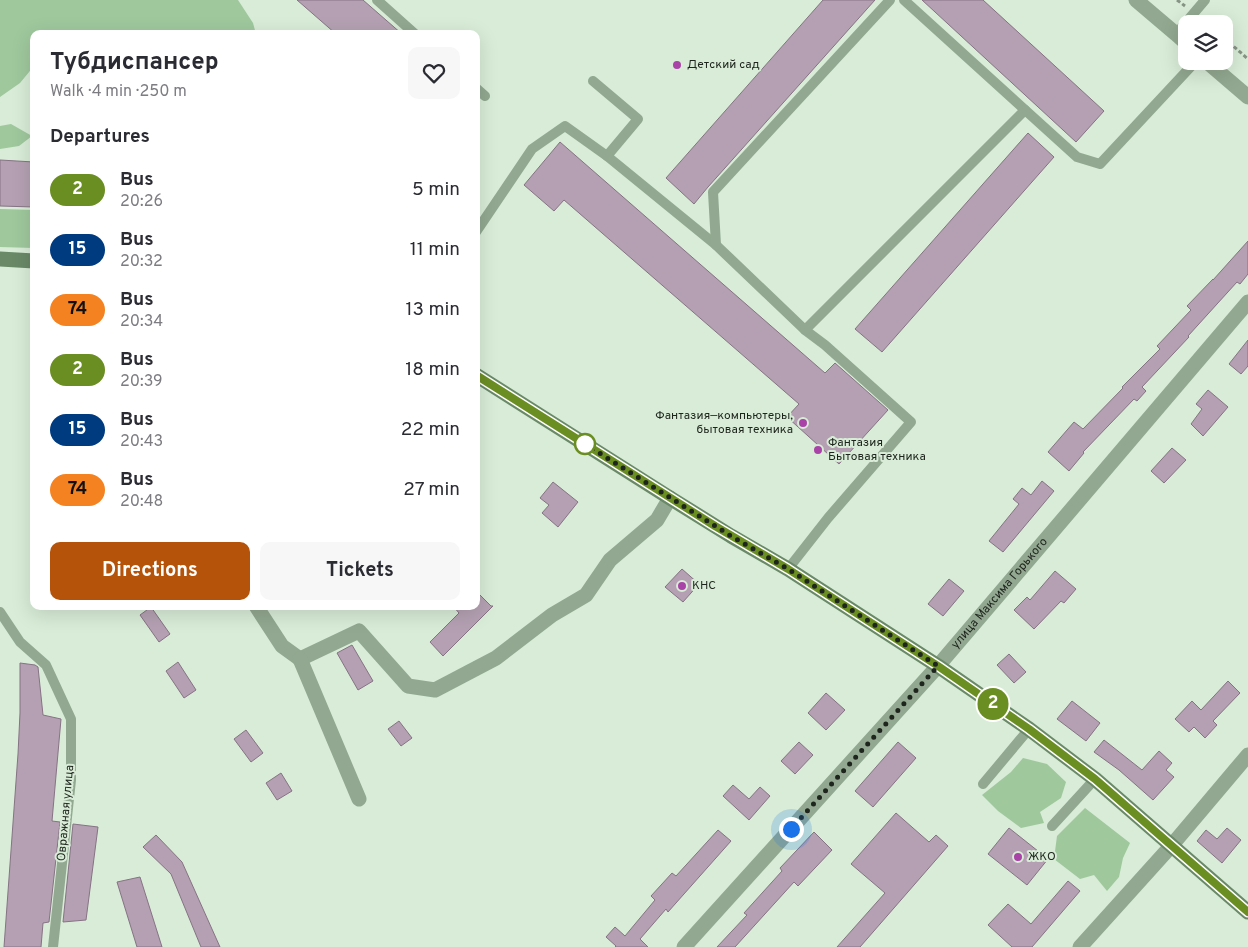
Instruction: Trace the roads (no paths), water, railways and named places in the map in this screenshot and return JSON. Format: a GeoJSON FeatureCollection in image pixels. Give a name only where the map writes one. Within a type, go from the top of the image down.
{"type":"FeatureCollection","features":[{"type":"Feature","properties":{"kind":"main road"},"geometry":{"type":"LineString","coordinates":[[0,259],[30,261]]}},
{"type":"Feature","properties":{"kind":"main road"},"geometry":{"type":"LineString","coordinates":[[480,378],[731,536],[788,569],[938,666],[1029,729],[1095,779],[1248,912]]}},
{"type":"Feature","properties":{"kind":"street"},"geometry":{"type":"LineString","coordinates":[[1136,0],[1178,35]]}},
{"type":"Feature","properties":{"kind":"street"},"geometry":{"type":"LineString","coordinates":[[1216,70],[1248,97]]}},
{"type":"Feature","properties":{"kind":"street","name":"улица Максима Горького"},"geometry":{"type":"LineString","coordinates":[[684,947],[938,666],[1248,302]]}},
{"type":"Feature","properties":{"kind":"street"},"geometry":{"type":"LineString","coordinates":[[300,659],[359,631],[408,686],[435,690],[496,658],[552,615],[586,595],[610,560],[657,520],[670,498]]}},
{"type":"Feature","properties":{"kind":"street"},"geometry":{"type":"LineString","coordinates":[[259,610],[282,646],[300,659],[359,799]]}},
{"type":"Feature","properties":{"kind":"street"},"geometry":{"type":"LineString","coordinates":[[1080,947],[1172,845],[1248,755]]}},
{"type":"Feature","properties":{"kind":"lane"},"geometry":{"type":"LineString","coordinates":[[377,0],[410,30]]}},
{"type":"Feature","properties":{"kind":"lane"},"geometry":{"type":"LineString","coordinates":[[716,245],[713,192],[890,0]]}},
{"type":"Feature","properties":{"kind":"lane"},"geometry":{"type":"LineString","coordinates":[[904,0],[1077,157],[1100,164],[1188,70]]}},
{"type":"Feature","properties":{"kind":"lane"},"geometry":{"type":"LineString","coordinates":[[1196,15],[1205,0]]}},
{"type":"Feature","properties":{"kind":"lane"},"geometry":{"type":"LineString","coordinates":[[593,81],[638,119],[607,156]]}},
{"type":"Feature","properties":{"kind":"lane"},"geometry":{"type":"LineString","coordinates":[[480,91],[486,96]]}},
{"type":"Feature","properties":{"kind":"lane"},"geometry":{"type":"LineString","coordinates":[[805,330],[1024,110]]}},
{"type":"Feature","properties":{"kind":"lane"},"geometry":{"type":"LineString","coordinates":[[480,226],[532,148],[566,126],[607,156],[716,245],[805,330],[825,345],[911,422],[828,518],[788,569]]}},
{"type":"Feature","properties":{"kind":"lane","name":"Овражная улица"},"geometry":{"type":"LineString","coordinates":[[0,612],[20,642],[46,665],[71,718],[71,780],[53,947]]}},
{"type":"Feature","properties":{"kind":"lane"},"geometry":{"type":"LineString","coordinates":[[983,784],[1029,729]]}},
{"type":"Feature","properties":{"kind":"lane"},"geometry":{"type":"LineString","coordinates":[[1052,826],[1095,779]]}},
{"type":"Feature","properties":{"kind":"place","name":"Детский сад"},"geometry":{"type":"Point","coordinates":[677,65]}},
{"type":"Feature","properties":{"kind":"place","name":"Фантазия—компьютеры, бытовая техника"},"geometry":{"type":"Point","coordinates":[803,423]}},
{"type":"Feature","properties":{"kind":"place","name":"Фантазия Бытовая техника"},"geometry":{"type":"Point","coordinates":[818,450]}},
{"type":"Feature","properties":{"kind":"place","name":"КНС"},"geometry":{"type":"Point","coordinates":[682,586]}},
{"type":"Feature","properties":{"kind":"place","name":"ЖКО"},"geometry":{"type":"Point","coordinates":[1018,857]}}]}
